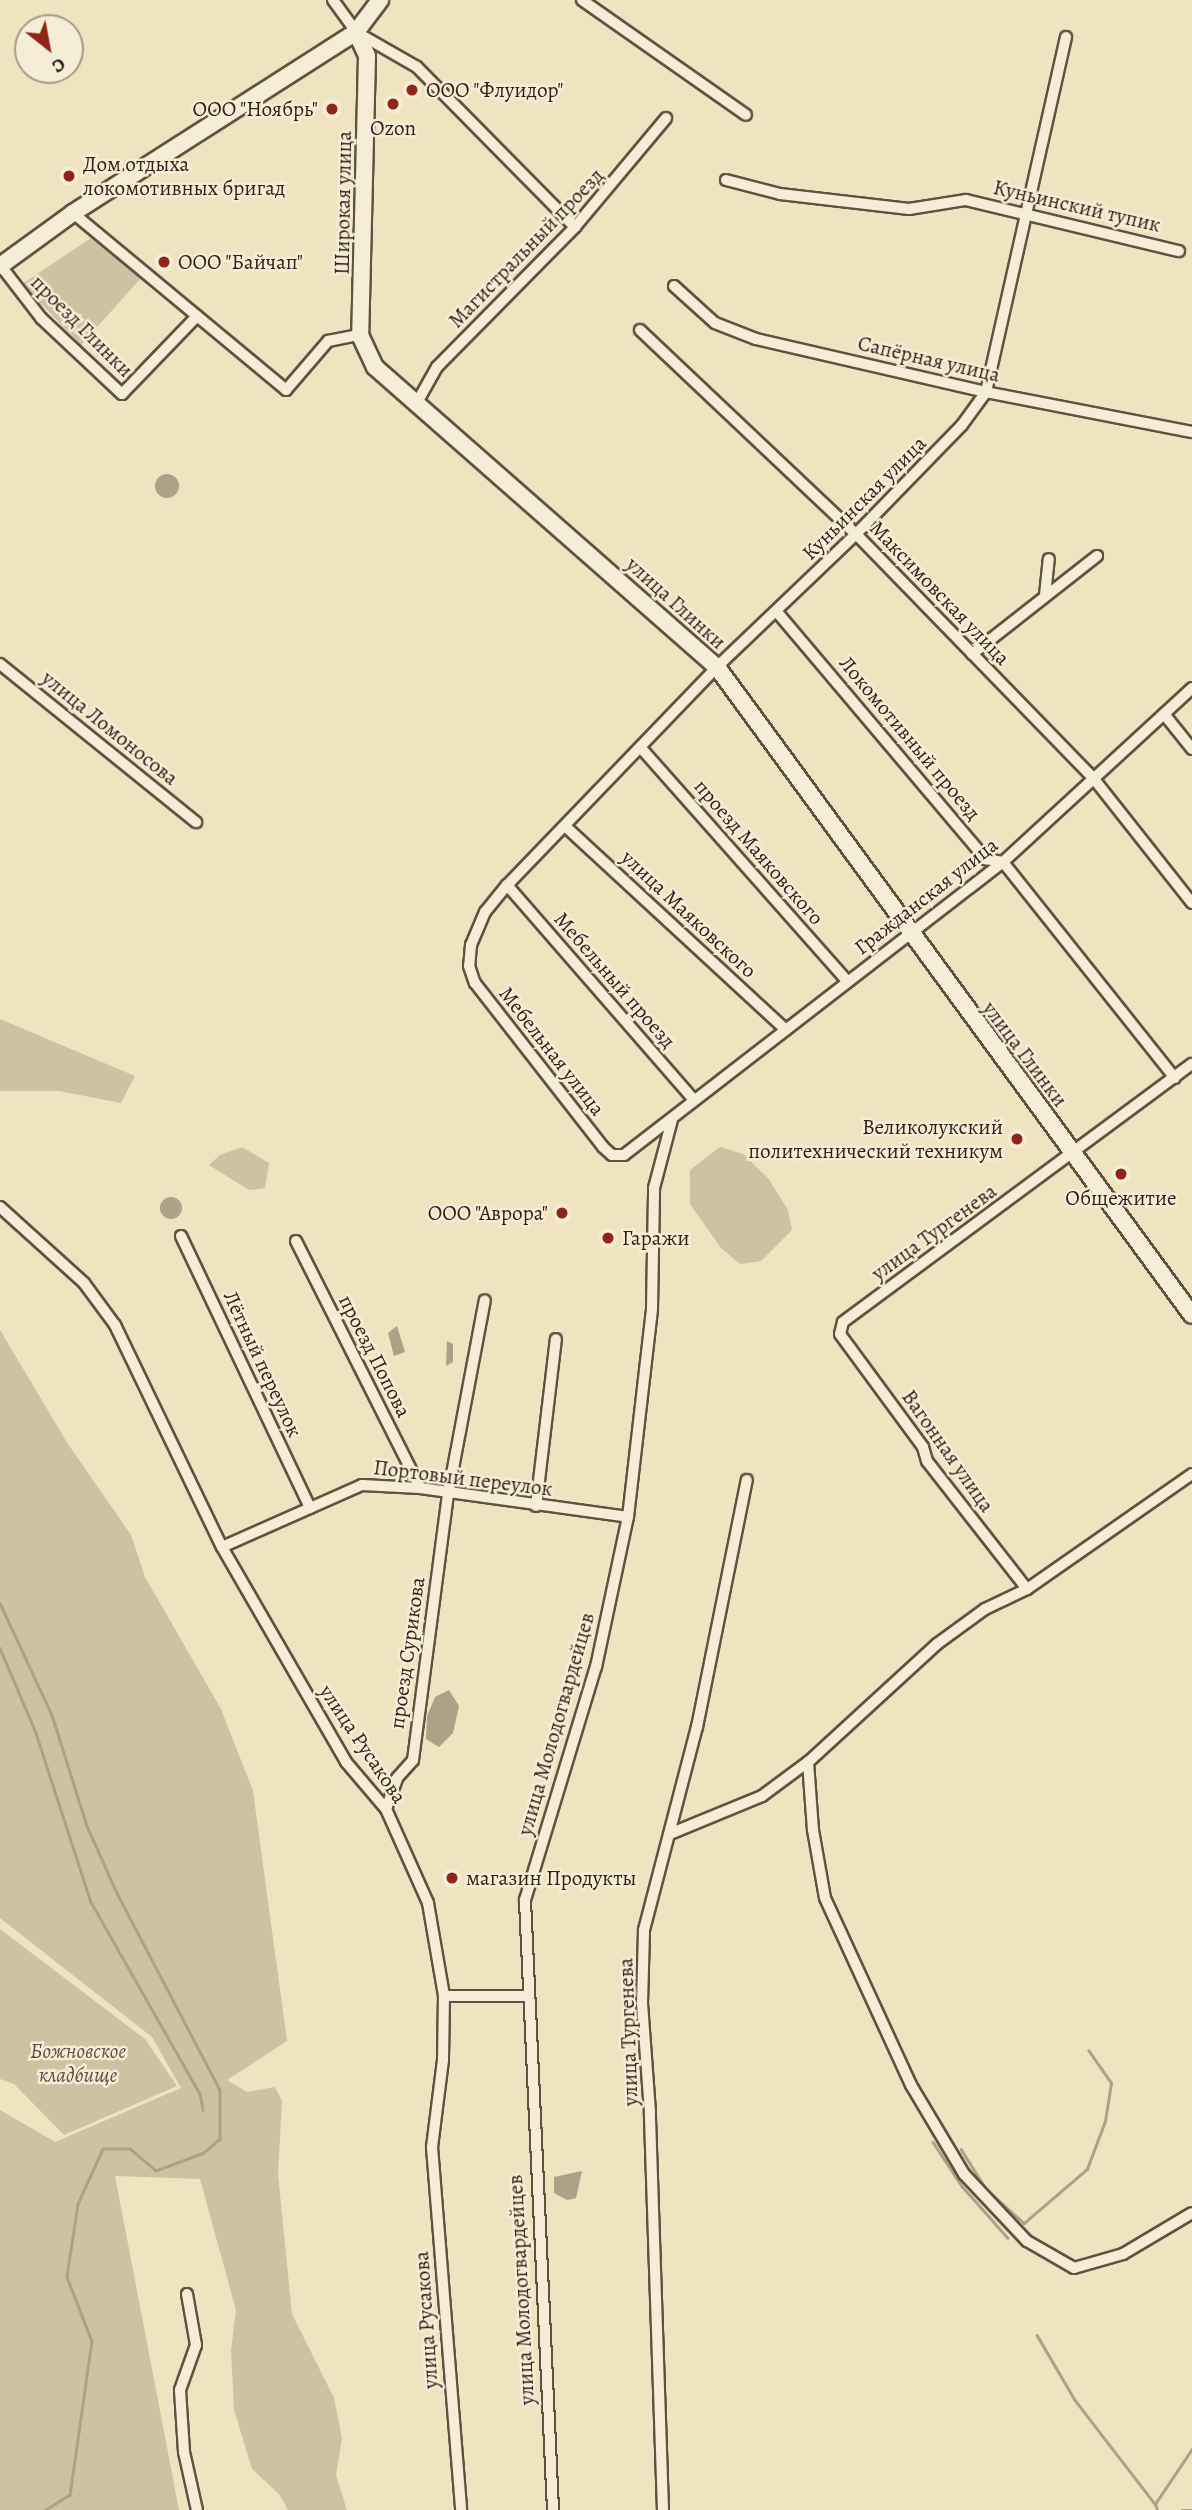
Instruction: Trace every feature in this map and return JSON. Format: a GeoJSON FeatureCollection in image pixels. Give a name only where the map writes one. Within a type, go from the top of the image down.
{"type":"FeatureCollection","features":[{"type":"Feature","properties":{"kind":"street"},"geometry":{"type":"LineString","coordinates":[[333,0],[356,32],[416,67],[575,227]]}},
{"type":"Feature","properties":{"kind":"street"},"geometry":{"type":"LineString","coordinates":[[0,266],[73,213],[356,32],[380,0]]}},
{"type":"Feature","properties":{"kind":"street"},"geometry":{"type":"LineString","coordinates":[[582,0],[746,115]]}},
{"type":"Feature","properties":{"kind":"street","name":"Широкая улица"},"geometry":{"type":"LineString","coordinates":[[356,32],[368,56],[360,335]]}},
{"type":"Feature","properties":{"kind":"street","name":"Куньинская улица"},"geometry":{"type":"LineString","coordinates":[[469,966],[471,945],[485,912],[507,885],[566,827],[717,667],[856,534],[962,425],[986,392],[1066,37]]}},
{"type":"Feature","properties":{"kind":"street","name":"Магистральный проезд"},"geometry":{"type":"LineString","coordinates":[[415,406],[438,367],[575,227],[666,118]]}},
{"type":"Feature","properties":{"kind":"street","name":"Куньинский тупик"},"geometry":{"type":"LineString","coordinates":[[726,180],[780,194],[909,209],[966,200],[1179,251]]}},
{"type":"Feature","properties":{"kind":"street"},"geometry":{"type":"LineString","coordinates":[[73,213],[286,390],[328,341],[360,335]]}},
{"type":"Feature","properties":{"kind":"street","name":"проезд Глинки"},"geometry":{"type":"LineString","coordinates":[[0,266],[41,318],[122,394],[197,316]]}},
{"type":"Feature","properties":{"kind":"street","name":"Сапёрная улица"},"geometry":{"type":"LineString","coordinates":[[674,286],[715,323],[756,339],[986,392],[1192,432]]}},
{"type":"Feature","properties":{"kind":"street","name":"Максимовская улица"},"geometry":{"type":"LineString","coordinates":[[640,330],[856,534],[1094,779],[1192,903]]}},
{"type":"Feature","properties":{"kind":"street","name":"улица Глинки"},"geometry":{"type":"LineString","coordinates":[[360,335],[375,367],[415,406],[717,667],[909,934],[1192,1315]]}},
{"type":"Feature","properties":{"kind":"street"},"geometry":{"type":"LineString","coordinates":[[972,654],[1097,556]]}},
{"type":"Feature","properties":{"kind":"street"},"geometry":{"type":"LineString","coordinates":[[1045,595],[1049,559]]}},
{"type":"Feature","properties":{"kind":"street","name":"Локомотивный проезд"},"geometry":{"type":"LineString","coordinates":[[777,612],[986,859],[1003,862],[1175,1077]]}},
{"type":"Feature","properties":{"kind":"street","name":"улица Ломоносова"},"geometry":{"type":"LineString","coordinates":[[0,664],[197,821]]}},
{"type":"Feature","properties":{"kind":"street","name":"Гражданская улица"},"geometry":{"type":"LineString","coordinates":[[612,1155],[624,1155],[672,1120],[694,1100],[1003,862],[1192,688]]}},
{"type":"Feature","properties":{"kind":"street"},"geometry":{"type":"LineString","coordinates":[[1164,713],[1192,749]]}},
{"type":"Feature","properties":{"kind":"street","name":"проезд Маяковского"},"geometry":{"type":"LineString","coordinates":[[641,748],[848,982]]}},
{"type":"Feature","properties":{"kind":"street","name":"улица Маяковского"},"geometry":{"type":"LineString","coordinates":[[566,827],[786,1030]]}},
{"type":"Feature","properties":{"kind":"street","name":"Мебельный проезд"},"geometry":{"type":"LineString","coordinates":[[507,885],[694,1100]]}},
{"type":"Feature","properties":{"kind":"street","name":"Мебельная улица"},"geometry":{"type":"LineString","coordinates":[[469,966],[488,1001],[612,1155]]}},
{"type":"Feature","properties":{"kind":"street","name":"улица Тургенева"},"geometry":{"type":"LineString","coordinates":[[840,1334],[843,1322],[1074,1154],[1192,1064]]}},
{"type":"Feature","properties":{"kind":"street","name":"улица Молодогвардейцев"},"geometry":{"type":"LineString","coordinates":[[553,2510],[527,1996],[525,1900],[596,1667],[628,1517],[652,1308],[654,1188],[672,1120]]}},
{"type":"Feature","properties":{"kind":"street","name":"улица Русакова"},"geometry":{"type":"LineString","coordinates":[[0,1207],[84,1283],[115,1325],[222,1547],[346,1762],[386,1809],[428,1903],[444,1996],[443,2060],[432,2147],[461,2510]]}},
{"type":"Feature","properties":{"kind":"street","name":"Лётный переулок"},"geometry":{"type":"LineString","coordinates":[[181,1236],[310,1508]]}},
{"type":"Feature","properties":{"kind":"street","name":"проезд Попова"},"geometry":{"type":"LineString","coordinates":[[296,1241],[420,1488]]}},
{"type":"Feature","properties":{"kind":"street"},"geometry":{"type":"LineString","coordinates":[[448,1495],[485,1300]]}},
{"type":"Feature","properties":{"kind":"street","name":"Вагонная улица"},"geometry":{"type":"LineString","coordinates":[[840,1334],[923,1447],[927,1461],[1027,1588]]}},
{"type":"Feature","properties":{"kind":"street"},"geometry":{"type":"LineString","coordinates":[[536,1506],[556,1339]]}},
{"type":"Feature","properties":{"kind":"street"},"geometry":{"type":"LineString","coordinates":[[672,1833],[762,1796],[808,1762],[937,1644],[985,1609],[1027,1588],[1192,1474]]}},
{"type":"Feature","properties":{"kind":"street","name":"улица Тургенева"},"geometry":{"type":"LineString","coordinates":[[663,2510],[650,2112],[642,2003],[644,1930],[672,1833],[747,1480]]}},
{"type":"Feature","properties":{"kind":"street","name":"Портовый переулок"},"geometry":{"type":"LineString","coordinates":[[222,1547],[362,1485],[420,1488],[448,1495],[628,1517]]}},
{"type":"Feature","properties":{"kind":"street","name":"проезд Сурикова"},"geometry":{"type":"LineString","coordinates":[[386,1809],[397,1778],[413,1760],[448,1495]]}},
{"type":"Feature","properties":{"kind":"street"},"geometry":{"type":"LineString","coordinates":[[808,1762],[813,1830],[825,1898],[911,2085],[964,2174],[1027,2241],[1074,2268],[1123,2254],[1192,2213]]}},
{"type":"Feature","properties":{"kind":"street"},"geometry":{"type":"LineString","coordinates":[[444,1996],[527,1996]]}},
{"type":"Feature","properties":{"kind":"street"},"geometry":{"type":"LineString","coordinates":[[187,2294],[196,2345],[180,2390],[184,2452],[197,2510]]}},
{"type":"Feature","properties":{"kind":"green space"},"geometry":{"type":"Polygon","coordinates":[[[91,238],[141,278],[81,345],[22,284],[91,238]]]}},
{"type":"Feature","properties":{"kind":"green space"},"geometry":{"type":"Polygon","coordinates":[[[0,1019],[135,1076],[121,1103],[59,1091],[0,1091],[0,1019]]]}},
{"type":"Feature","properties":{"kind":"green space"},"geometry":{"type":"Polygon","coordinates":[[[242,1147],[269,1163],[265,1188],[249,1190],[209,1165],[220,1155],[242,1147]]]}},
{"type":"Feature","properties":{"kind":"green space"},"geometry":{"type":"Polygon","coordinates":[[[720,1147],[743,1154],[768,1178],[788,1210],[792,1230],[761,1261],[740,1264],[721,1248],[690,1204],[690,1170],[720,1147]]]}},
{"type":"Feature","properties":{"kind":"green space"},"geometry":{"type":"Polygon","coordinates":[[[0,1330],[68,1444],[131,1535],[145,1577],[221,1709],[253,1791],[287,2041],[227,2080],[247,2092],[275,2087],[282,2101],[278,2174],[292,2314],[334,2398],[342,2438],[336,2475],[347,2510],[288,2510],[279,2494],[252,2469],[234,2410],[231,2350],[236,2310],[200,2179],[115,2176],[179,2510],[0,2510],[0,2110],[55,2142],[181,2088],[152,2037],[0,1918],[0,1330]]]}},
{"type":"Feature","properties":{"kind":"green space","name":"Божновское кладбище"},"geometry":{"type":"Polygon","coordinates":[[[0,1929],[145,2039],[177,2086],[64,2135],[14,2084],[0,2079],[0,1929]]]}},
{"type":"Feature","properties":{"kind":"shaded area"},"geometry":{"type":"Polygon","coordinates":[[[167,474],[175,478],[179,486],[175,494],[167,498],[159,494],[155,486],[159,478],[167,474]]]}},
{"type":"Feature","properties":{"kind":"shaded area"},"geometry":{"type":"Polygon","coordinates":[[[171,1197],[179,1200],[182,1208],[179,1216],[171,1219],[163,1216],[160,1208],[163,1200],[171,1197]]]}},
{"type":"Feature","properties":{"kind":"shaded area"},"geometry":{"type":"Polygon","coordinates":[[[397,1326],[405,1352],[394,1356],[388,1333],[397,1326]]]}},
{"type":"Feature","properties":{"kind":"shaded area"},"geometry":{"type":"Polygon","coordinates":[[[447,1341],[453,1344],[453,1362],[446,1366],[447,1341]]]}},
{"type":"Feature","properties":{"kind":"shaded area"},"geometry":{"type":"Polygon","coordinates":[[[449,1690],[459,1706],[453,1733],[439,1747],[426,1739],[427,1716],[435,1697],[449,1690]]]}},
{"type":"Feature","properties":{"kind":"shaded area"},"geometry":{"type":"Polygon","coordinates":[[[582,2171],[576,2198],[567,2200],[554,2193],[554,2177],[582,2171]]]}},
{"type":"Feature","properties":{"kind":"waterway"},"geometry":{"type":"LineString","coordinates":[[0,1603],[52,1715],[87,1826],[117,1893],[220,2090],[220,2139],[204,2153],[156,2171],[130,2149],[103,2149],[78,2204],[67,2277],[92,2341],[70,2495],[46,2510]]}},
{"type":"Feature","properties":{"kind":"waterway"},"geometry":{"type":"LineString","coordinates":[[0,1648],[36,1733],[91,1902],[200,2094],[203,2110]]}},
{"type":"Feature","properties":{"kind":"waterway"},"geometry":{"type":"LineString","coordinates":[[961,2149],[986,2189],[1024,2223],[1087,2169],[1105,2121],[1111,2083],[1089,2051]]}},
{"type":"Feature","properties":{"kind":"waterway"},"geometry":{"type":"LineString","coordinates":[[933,2142],[962,2186],[1008,2238]]}},
{"type":"Feature","properties":{"kind":"waterway"},"geometry":{"type":"LineString","coordinates":[[1037,2335],[1075,2400],[1155,2504]]}},
{"type":"Feature","properties":{"kind":"waterway"},"geometry":{"type":"LineString","coordinates":[[1157,2510],[1155,2504],[1192,2449]]}},
{"type":"Feature","properties":{"kind":"waterway"},"geometry":{"type":"LineString","coordinates":[[1182,2510],[1192,2510]]}},
{"type":"Feature","properties":{"kind":"place","name":"ООО \"Флуидор\""},"geometry":{"type":"Point","coordinates":[412,90]}},
{"type":"Feature","properties":{"kind":"place","name":"Ozon"},"geometry":{"type":"Point","coordinates":[393,104]}},
{"type":"Feature","properties":{"kind":"place","name":"ООО \"Ноябрь\""},"geometry":{"type":"Point","coordinates":[332,109]}},
{"type":"Feature","properties":{"kind":"place","name":"Дом отдыха локомотивных бригад"},"geometry":{"type":"Point","coordinates":[69,176]}},
{"type":"Feature","properties":{"kind":"place","name":"ООО \"Байчап\""},"geometry":{"type":"Point","coordinates":[164,262]}},
{"type":"Feature","properties":{"kind":"place","name":"Великолукский политехнический техникум"},"geometry":{"type":"Point","coordinates":[1017,1139]}},
{"type":"Feature","properties":{"kind":"place","name":"Общежитие"},"geometry":{"type":"Point","coordinates":[1121,1174]}},
{"type":"Feature","properties":{"kind":"place","name":"ООО \"Аврора\""},"geometry":{"type":"Point","coordinates":[562,1213]}},
{"type":"Feature","properties":{"kind":"place","name":"Гаражи"},"geometry":{"type":"Point","coordinates":[608,1238]}},
{"type":"Feature","properties":{"kind":"place","name":"магазин Продукты"},"geometry":{"type":"Point","coordinates":[452,1878]}}]}
